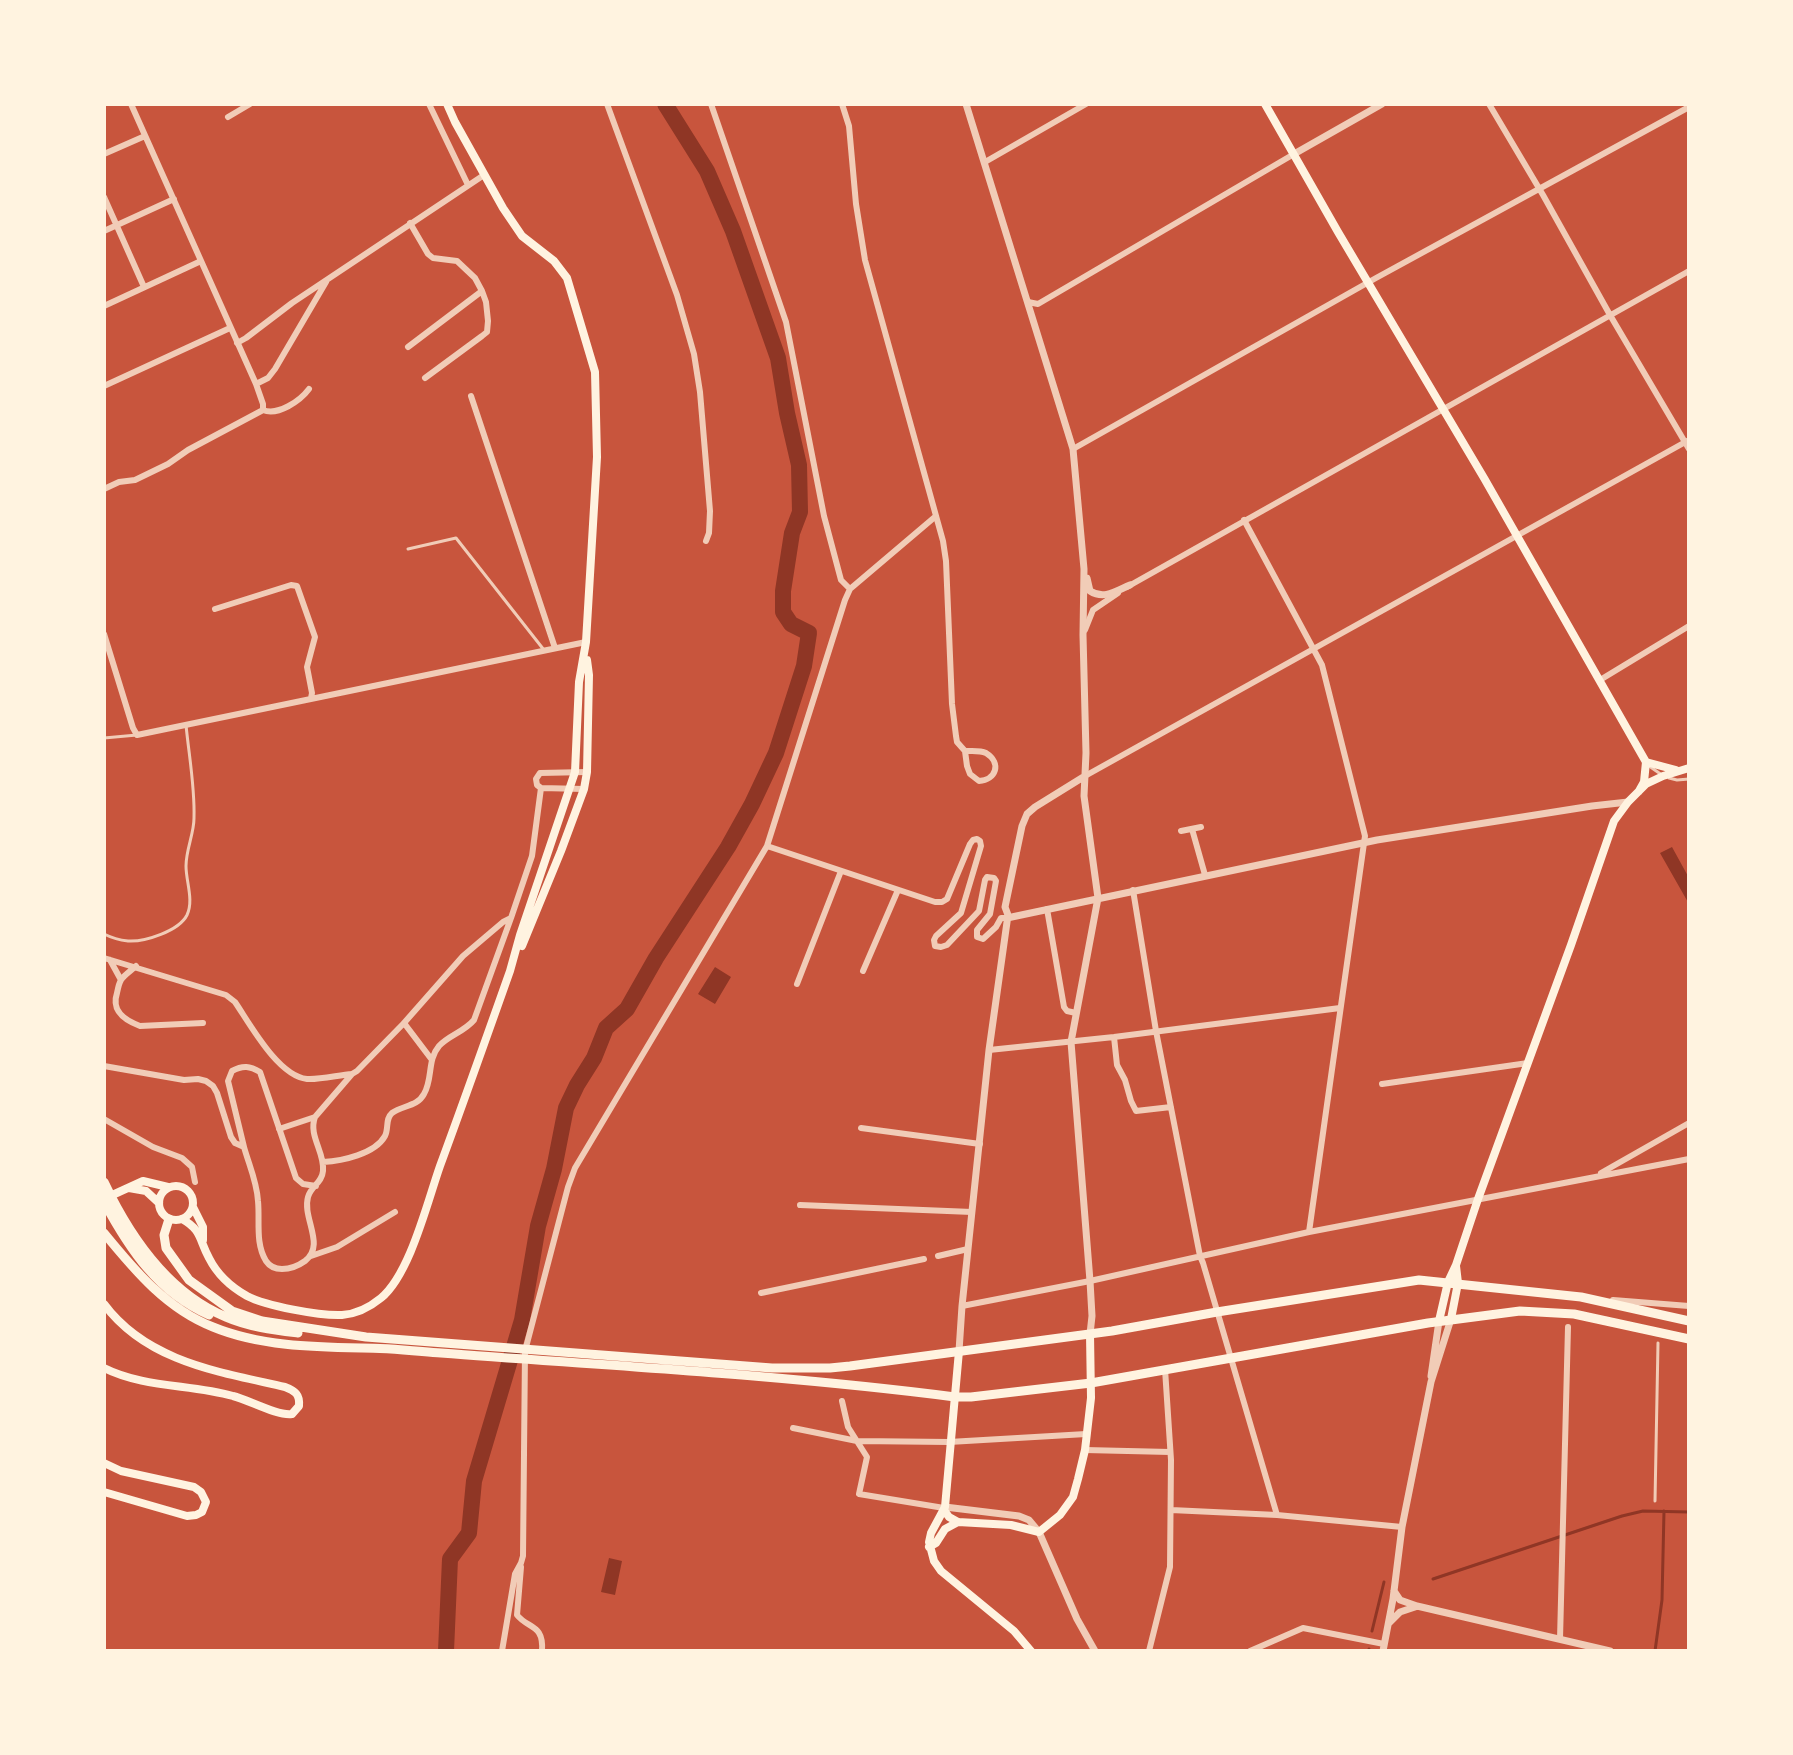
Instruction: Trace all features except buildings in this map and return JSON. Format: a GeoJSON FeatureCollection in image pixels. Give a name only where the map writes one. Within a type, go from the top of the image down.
{"type":"FeatureCollection","features":[{"type":"Feature","properties":{"kind":"main road"},"geometry":{"type":"LineString","coordinates":[[126,1189],[146,1191],[159,1203],[169,1219],[182,1219],[196,1228],[216,1270],[249,1297],[318,1313],[344,1315],[364,1309],[393,1287],[402,1272],[510,971],[571,789],[575,772],[579,682],[586,646],[597,457],[595,372],[567,278],[554,261],[522,236],[484,175],[447,104]]}},
{"type":"Feature","properties":{"kind":"main road"},"geometry":{"type":"LineString","coordinates":[[1265,104],[1646,762],[1644,782],[1639,791]]}},
{"type":"Feature","properties":{"kind":"main road"},"geometry":{"type":"LineString","coordinates":[[510,971],[537,911],[584,789],[589,675],[586,646]]}},
{"type":"Feature","properties":{"kind":"main road"},"geometry":{"type":"LineString","coordinates":[[1646,762],[1678,770]]}},
{"type":"Feature","properties":{"kind":"main road"},"geometry":{"type":"LineString","coordinates":[[1451,1319],[1456,1265],[1614,821],[1646,784],[1689,768]]}},
{"type":"Feature","properties":{"kind":"main road"},"geometry":{"type":"LineString","coordinates":[[203,1241],[203,1227],[193,1207],[193,1197],[187,1189],[178,1185],[168,1187],[143,1181],[104,1201],[140,1261],[177,1296],[200,1311],[226,1322],[262,1334],[301,1341],[365,1342],[772,1372],[971,1397],[1091,1383],[1439,1321],[1520,1311],[1574,1314],[1689,1339]]}},
{"type":"Feature","properties":{"kind":"main road"},"geometry":{"type":"LineString","coordinates":[[104,1182],[116,1208],[145,1251],[163,1272],[205,1307],[227,1318],[260,1328],[365,1342]]}},
{"type":"Feature","properties":{"kind":"main road"},"geometry":{"type":"LineString","coordinates":[[159,1203],[161,1194],[168,1187]]}},
{"type":"Feature","properties":{"kind":"main road"},"geometry":{"type":"LineString","coordinates":[[182,1219],[193,1207]]}},
{"type":"Feature","properties":{"kind":"main road"},"geometry":{"type":"LineString","coordinates":[[169,1219],[164,1242],[171,1256],[189,1280],[232,1311],[262,1321],[365,1342]]}},
{"type":"Feature","properties":{"kind":"main road"},"geometry":{"type":"LineString","coordinates":[[104,1233],[160,1296],[211,1327],[241,1337],[276,1343],[365,1342]]}},
{"type":"Feature","properties":{"kind":"main road"},"geometry":{"type":"LineString","coordinates":[[772,1372],[830,1368],[1090,1334],[1428,1280],[1581,1297],[1689,1321]]}},
{"type":"Feature","properties":{"kind":"main road"},"geometry":{"type":"LineString","coordinates":[[1439,1321],[1453,1283]]}},
{"type":"Feature","properties":{"kind":"main road"},"geometry":{"type":"LineString","coordinates":[[104,1304],[130,1331],[167,1354],[186,1363],[293,1390],[298,1395],[299,1406],[292,1414],[281,1414],[230,1395],[129,1379],[104,1368]]}},
{"type":"Feature","properties":{"kind":"main road"},"geometry":{"type":"LineString","coordinates":[[944,1508],[949,1517],[958,1522],[1011,1525],[1039,1532],[1060,1515],[1073,1497],[1085,1450],[1091,1383],[1090,1334]]}},
{"type":"Feature","properties":{"kind":"main road"},"geometry":{"type":"LineString","coordinates":[[959,1351],[944,1508],[931,1533],[929,1547],[941,1571],[1014,1631],[1031,1651]]}},
{"type":"Feature","properties":{"kind":"main road"},"geometry":{"type":"LineString","coordinates":[[104,1463],[121,1471],[194,1487],[206,1502],[202,1512],[187,1516],[104,1492]]}},
{"type":"Feature","properties":{"kind":"main road"},"geometry":{"type":"LineString","coordinates":[[929,1547],[936,1543],[945,1529],[958,1522]]}},
{"type":"Feature","properties":{"kind":"street"},"geometry":{"type":"LineString","coordinates":[[131,104],[256,384],[263,410]]}},
{"type":"Feature","properties":{"kind":"street"},"geometry":{"type":"LineString","coordinates":[[228,117],[250,104]]}},
{"type":"Feature","properties":{"kind":"street"},"geometry":{"type":"LineString","coordinates":[[429,104],[468,185]]}},
{"type":"Feature","properties":{"kind":"street"},"geometry":{"type":"LineString","coordinates":[[607,104],[677,295],[694,354],[710,511],[706,541]]}},
{"type":"Feature","properties":{"kind":"street"},"geometry":{"type":"LineString","coordinates":[[711,104],[786,322],[824,516],[841,580],[850,589]]}},
{"type":"Feature","properties":{"kind":"street"},"geometry":{"type":"LineString","coordinates":[[842,104],[849,126],[865,260],[946,561],[952,704],[957,742],[965,751],[970,774],[979,781],[989,780],[996,770],[989,755],[965,751]]}},
{"type":"Feature","properties":{"kind":"street"},"geometry":{"type":"LineString","coordinates":[[966,104],[1073,449],[1084,569],[1084,796],[1098,898],[1071,1042],[1090,1281],[1090,1334]]}},
{"type":"Feature","properties":{"kind":"street"},"geometry":{"type":"LineString","coordinates":[[985,162],[1086,104]]}},
{"type":"Feature","properties":{"kind":"street"},"geometry":{"type":"LineString","coordinates":[[1028,302],[1038,304],[1382,104]]}},
{"type":"Feature","properties":{"kind":"street"},"geometry":{"type":"LineString","coordinates":[[959,1351],[989,1050],[1007,918],[1005,907],[1027,814],[1085,776],[1688,444],[1489,104]]}},
{"type":"Feature","properties":{"kind":"street"},"geometry":{"type":"LineString","coordinates":[[1073,449],[1368,282],[1689,107]]}},
{"type":"Feature","properties":{"kind":"street"},"geometry":{"type":"LineString","coordinates":[[104,154],[145,136]]}},
{"type":"Feature","properties":{"kind":"street"},"geometry":{"type":"LineString","coordinates":[[237,343],[328,278],[484,175]]}},
{"type":"Feature","properties":{"kind":"street"},"geometry":{"type":"LineString","coordinates":[[104,197],[144,287]]}},
{"type":"Feature","properties":{"kind":"street"},"geometry":{"type":"LineString","coordinates":[[104,231],[174,199]]}},
{"type":"Feature","properties":{"kind":"street"},"geometry":{"type":"LineString","coordinates":[[410,223],[428,254],[440,260],[457,261],[475,278],[488,313],[487,332],[425,378]]}},
{"type":"Feature","properties":{"kind":"street"},"geometry":{"type":"LineString","coordinates":[[104,306],[201,261]]}},
{"type":"Feature","properties":{"kind":"street"},"geometry":{"type":"LineString","coordinates":[[1083,635],[1093,610],[1130,585],[1689,271]]}},
{"type":"Feature","properties":{"kind":"street"},"geometry":{"type":"LineString","coordinates":[[256,384],[268,378],[275,369],[328,278]]}},
{"type":"Feature","properties":{"kind":"street"},"geometry":{"type":"LineString","coordinates":[[408,347],[482,291]]}},
{"type":"Feature","properties":{"kind":"street"},"geometry":{"type":"LineString","coordinates":[[292,303],[308,314]]}},
{"type":"Feature","properties":{"kind":"street"},"geometry":{"type":"LineString","coordinates":[[104,386],[230,328]]}},
{"type":"Feature","properties":{"kind":"street"},"geometry":{"type":"LineString","coordinates":[[263,410],[273,412],[297,402],[309,389]]}},
{"type":"Feature","properties":{"kind":"street"},"geometry":{"type":"LineString","coordinates":[[471,396],[555,648]]}},
{"type":"Feature","properties":{"kind":"street"},"geometry":{"type":"LineString","coordinates":[[104,489],[119,482],[135,480],[168,464],[182,453],[263,410]]}},
{"type":"Feature","properties":{"kind":"street"},"geometry":{"type":"LineString","coordinates":[[542,1651],[542,1640],[537,1630],[517,1615],[523,1545],[525,1351],[568,1187],[581,1156],[767,846],[850,589],[936,516]]}},
{"type":"Feature","properties":{"kind":"street"},"geometry":{"type":"LineString","coordinates":[[1244,520],[1322,665],[1363,824],[1365,843],[1309,1232]]}},
{"type":"Feature","properties":{"kind":"street"},"geometry":{"type":"LineString","coordinates":[[1084,569],[1090,591],[1099,596],[1130,585]]}},
{"type":"Feature","properties":{"kind":"street"},"geometry":{"type":"LineString","coordinates":[[215,609],[291,585],[297,586],[315,637],[307,667],[311,698]]}},
{"type":"Feature","properties":{"kind":"street"},"geometry":{"type":"LineString","coordinates":[[1600,680],[1689,626]]}},
{"type":"Feature","properties":{"kind":"street"},"geometry":{"type":"LineString","coordinates":[[104,634],[137,735],[544,650],[586,646]]}},
{"type":"Feature","properties":{"kind":"street"},"geometry":{"type":"LineString","coordinates":[[584,789],[541,788],[536,783],[537,776],[540,773],[587,772]]}},
{"type":"Feature","properties":{"kind":"street"},"geometry":{"type":"LineString","coordinates":[[1074,783],[1084,796]]}},
{"type":"Feature","properties":{"kind":"street"},"geometry":{"type":"LineString","coordinates":[[323,1162],[350,1159],[378,1145],[387,1132],[388,1117],[423,1096],[432,1060],[439,1047],[469,1027],[474,1020],[532,856],[541,788]]}},
{"type":"Feature","properties":{"kind":"street"},"geometry":{"type":"LineString","coordinates":[[767,846],[942,902],[947,899],[970,844],[977,839],[981,846],[961,913],[934,940],[935,946],[941,947],[947,945],[979,911],[987,877],[996,881],[990,914],[977,930],[977,937],[983,939],[1001,918],[1365,843],[1628,802]]}},
{"type":"Feature","properties":{"kind":"street"},"geometry":{"type":"LineString","coordinates":[[1181,831],[1201,827]]}},
{"type":"Feature","properties":{"kind":"street"},"geometry":{"type":"LineString","coordinates":[[1192,829],[1205,875]]}},
{"type":"Feature","properties":{"kind":"street"},"geometry":{"type":"LineString","coordinates":[[797,984],[841,871]]}},
{"type":"Feature","properties":{"kind":"street"},"geometry":{"type":"LineString","coordinates":[[863,971],[898,890]]}},
{"type":"Feature","properties":{"kind":"street"},"geometry":{"type":"LineString","coordinates":[[1133,890],[1156,1031],[1200,1256],[1277,1515]]}},
{"type":"Feature","properties":{"kind":"street"},"geometry":{"type":"LineString","coordinates":[[1047,909],[1064,1007],[1076,1013]]}},
{"type":"Feature","properties":{"kind":"street"},"geometry":{"type":"LineString","coordinates":[[311,1256],[314,1239],[307,1208],[308,1198],[323,1176],[323,1162],[313,1132],[315,1117],[463,956],[511,918]]}},
{"type":"Feature","properties":{"kind":"street"},"geometry":{"type":"LineString","coordinates":[[107,959],[226,995],[235,1002],[273,1057],[292,1073],[307,1079],[352,1074]]}},
{"type":"Feature","properties":{"kind":"street"},"geometry":{"type":"LineString","coordinates":[[107,959],[121,980]]}},
{"type":"Feature","properties":{"kind":"street"},"geometry":{"type":"LineString","coordinates":[[136,966],[121,980],[115,1001],[118,1012],[140,1026],[203,1023]]}},
{"type":"Feature","properties":{"kind":"street"},"geometry":{"type":"LineString","coordinates":[[989,1050],[1340,1008]]}},
{"type":"Feature","properties":{"kind":"street"},"geometry":{"type":"LineString","coordinates":[[404,1023],[432,1060]]}},
{"type":"Feature","properties":{"kind":"street"},"geometry":{"type":"LineString","coordinates":[[1114,1037],[1117,1065],[1136,1111],[1171,1107]]}},
{"type":"Feature","properties":{"kind":"street"},"geometry":{"type":"LineString","coordinates":[[1382,1084],[1528,1063]]}},
{"type":"Feature","properties":{"kind":"street"},"geometry":{"type":"LineString","coordinates":[[104,1066],[206,1081],[217,1093],[233,1141],[244,1147]]}},
{"type":"Feature","properties":{"kind":"street"},"geometry":{"type":"LineString","coordinates":[[316,1186],[303,1184],[296,1178],[260,1072],[251,1067],[238,1067],[232,1071],[228,1081],[254,1176],[260,1244],[268,1264],[273,1268],[286,1269],[303,1263],[311,1256],[337,1247],[395,1212]]}},
{"type":"Feature","properties":{"kind":"street"},"geometry":{"type":"LineString","coordinates":[[279,1129],[315,1117]]}},
{"type":"Feature","properties":{"kind":"street"},"geometry":{"type":"LineString","coordinates":[[104,1119],[153,1147],[182,1158],[192,1167],[195,1182]]}},
{"type":"Feature","properties":{"kind":"street"},"geometry":{"type":"LineString","coordinates":[[1595,1177],[1689,1123]]}},
{"type":"Feature","properties":{"kind":"street"},"geometry":{"type":"LineString","coordinates":[[861,1128],[980,1144]]}},
{"type":"Feature","properties":{"kind":"street"},"geometry":{"type":"LineString","coordinates":[[962,1306],[1309,1232],[1689,1159]]}},
{"type":"Feature","properties":{"kind":"street"},"geometry":{"type":"LineString","coordinates":[[800,1205],[972,1212]]}},
{"type":"Feature","properties":{"kind":"street"},"geometry":{"type":"LineString","coordinates":[[938,1256],[968,1249]]}},
{"type":"Feature","properties":{"kind":"street"},"geometry":{"type":"LineString","coordinates":[[761,1293],[924,1259]]}},
{"type":"Feature","properties":{"kind":"street"},"geometry":{"type":"LineString","coordinates":[[1581,1297],[1689,1306]]}},
{"type":"Feature","properties":{"kind":"street"},"geometry":{"type":"LineString","coordinates":[[1250,1651],[1303,1628],[1383,1648],[1402,1527],[1431,1382],[1451,1319]]}},
{"type":"Feature","properties":{"kind":"street"},"geometry":{"type":"LineString","coordinates":[[1431,1382],[1439,1321]]}},
{"type":"Feature","properties":{"kind":"street"},"geometry":{"type":"LineString","coordinates":[[1560,1639],[1568,1327]]}},
{"type":"Feature","properties":{"kind":"street"},"geometry":{"type":"LineString","coordinates":[[1149,1651],[1170,1567],[1170,1452],[1165,1369]]}},
{"type":"Feature","properties":{"kind":"street"},"geometry":{"type":"LineString","coordinates":[[842,1401],[848,1427],[867,1457],[859,1494],[1019,1516],[1029,1520],[1039,1532],[1077,1619],[1095,1651]]}},
{"type":"Feature","properties":{"kind":"street"},"geometry":{"type":"LineString","coordinates":[[793,1428],[857,1441],[949,1442],[1086,1434]]}},
{"type":"Feature","properties":{"kind":"street"},"geometry":{"type":"LineString","coordinates":[[1085,1450],[1170,1452]]}},
{"type":"Feature","properties":{"kind":"street"},"geometry":{"type":"LineString","coordinates":[[1171,1510],[1277,1515],[1402,1527]]}},
{"type":"Feature","properties":{"kind":"street"},"geometry":{"type":"LineString","coordinates":[[502,1651],[515,1574],[521,1563]]}},
{"type":"Feature","properties":{"kind":"street"},"geometry":{"type":"LineString","coordinates":[[1394,1591],[1400,1600],[1417,1606],[1610,1651]]}},
{"type":"Feature","properties":{"kind":"street"},"geometry":{"type":"LineString","coordinates":[[1387,1626],[1400,1612],[1417,1606]]}},
{"type":"Feature","properties":{"kind":"street"},"geometry":{"type":"LineString","coordinates":[[1391,1608],[1400,1612]]}},
{"type":"Feature","properties":{"kind":"lane"},"geometry":{"type":"LineString","coordinates":[[408,549],[456,538],[544,650]]}},
{"type":"Feature","properties":{"kind":"lane"},"geometry":{"type":"LineString","coordinates":[[104,934],[131,941],[159,935],[180,925],[187,915],[190,906],[186,866],[193,833],[194,792],[186,725]]}},
{"type":"Feature","properties":{"kind":"lane"},"geometry":{"type":"LineString","coordinates":[[104,738],[137,735]]}},
{"type":"Feature","properties":{"kind":"lane"},"geometry":{"type":"LineString","coordinates":[[1646,762],[1663,776],[1689,779]]}},
{"type":"Feature","properties":{"kind":"lane"},"geometry":{"type":"LineString","coordinates":[[1655,1501],[1658,1343]]}},
{"type":"Feature","properties":{"kind":"shaded area"},"geometry":{"type":"Polygon","coordinates":[[[1672,847],[1689,878],[1689,904],[1660,853],[1672,847]]]}},
{"type":"Feature","properties":{"kind":"shaded area"},"geometry":{"type":"Polygon","coordinates":[[[715,967],[731,977],[715,1004],[698,994],[715,967]]]}},
{"type":"Feature","properties":{"kind":"shaded area"},"geometry":{"type":"Polygon","coordinates":[[[609,1558],[622,1561],[615,1595],[601,1592],[609,1558]]]}},
{"type":"Feature","properties":{"kind":"waterway"},"geometry":{"type":"LineString","coordinates":[[446,1651],[450,1559],[469,1533],[474,1481],[522,1320],[538,1226],[554,1169],[566,1108],[594,1058],[606,1028],[627,1009],[752,804],[776,753],[804,666],[809,633],[791,624],[783,612],[792,533],[800,512],[799,465],[778,358],[733,231],[707,171],[665,104]]}},
{"type":"Feature","properties":{"kind":"waterway"},"geometry":{"type":"LineString","coordinates":[[1433,1579],[1622,1516],[1643,1511],[1689,1512]]}},
{"type":"Feature","properties":{"kind":"waterway"},"geometry":{"type":"LineString","coordinates":[[1655,1651],[1662,1600],[1664,1511]]}},
{"type":"Feature","properties":{"kind":"waterway"},"geometry":{"type":"LineString","coordinates":[[1372,1631],[1384,1582]]}}]}
